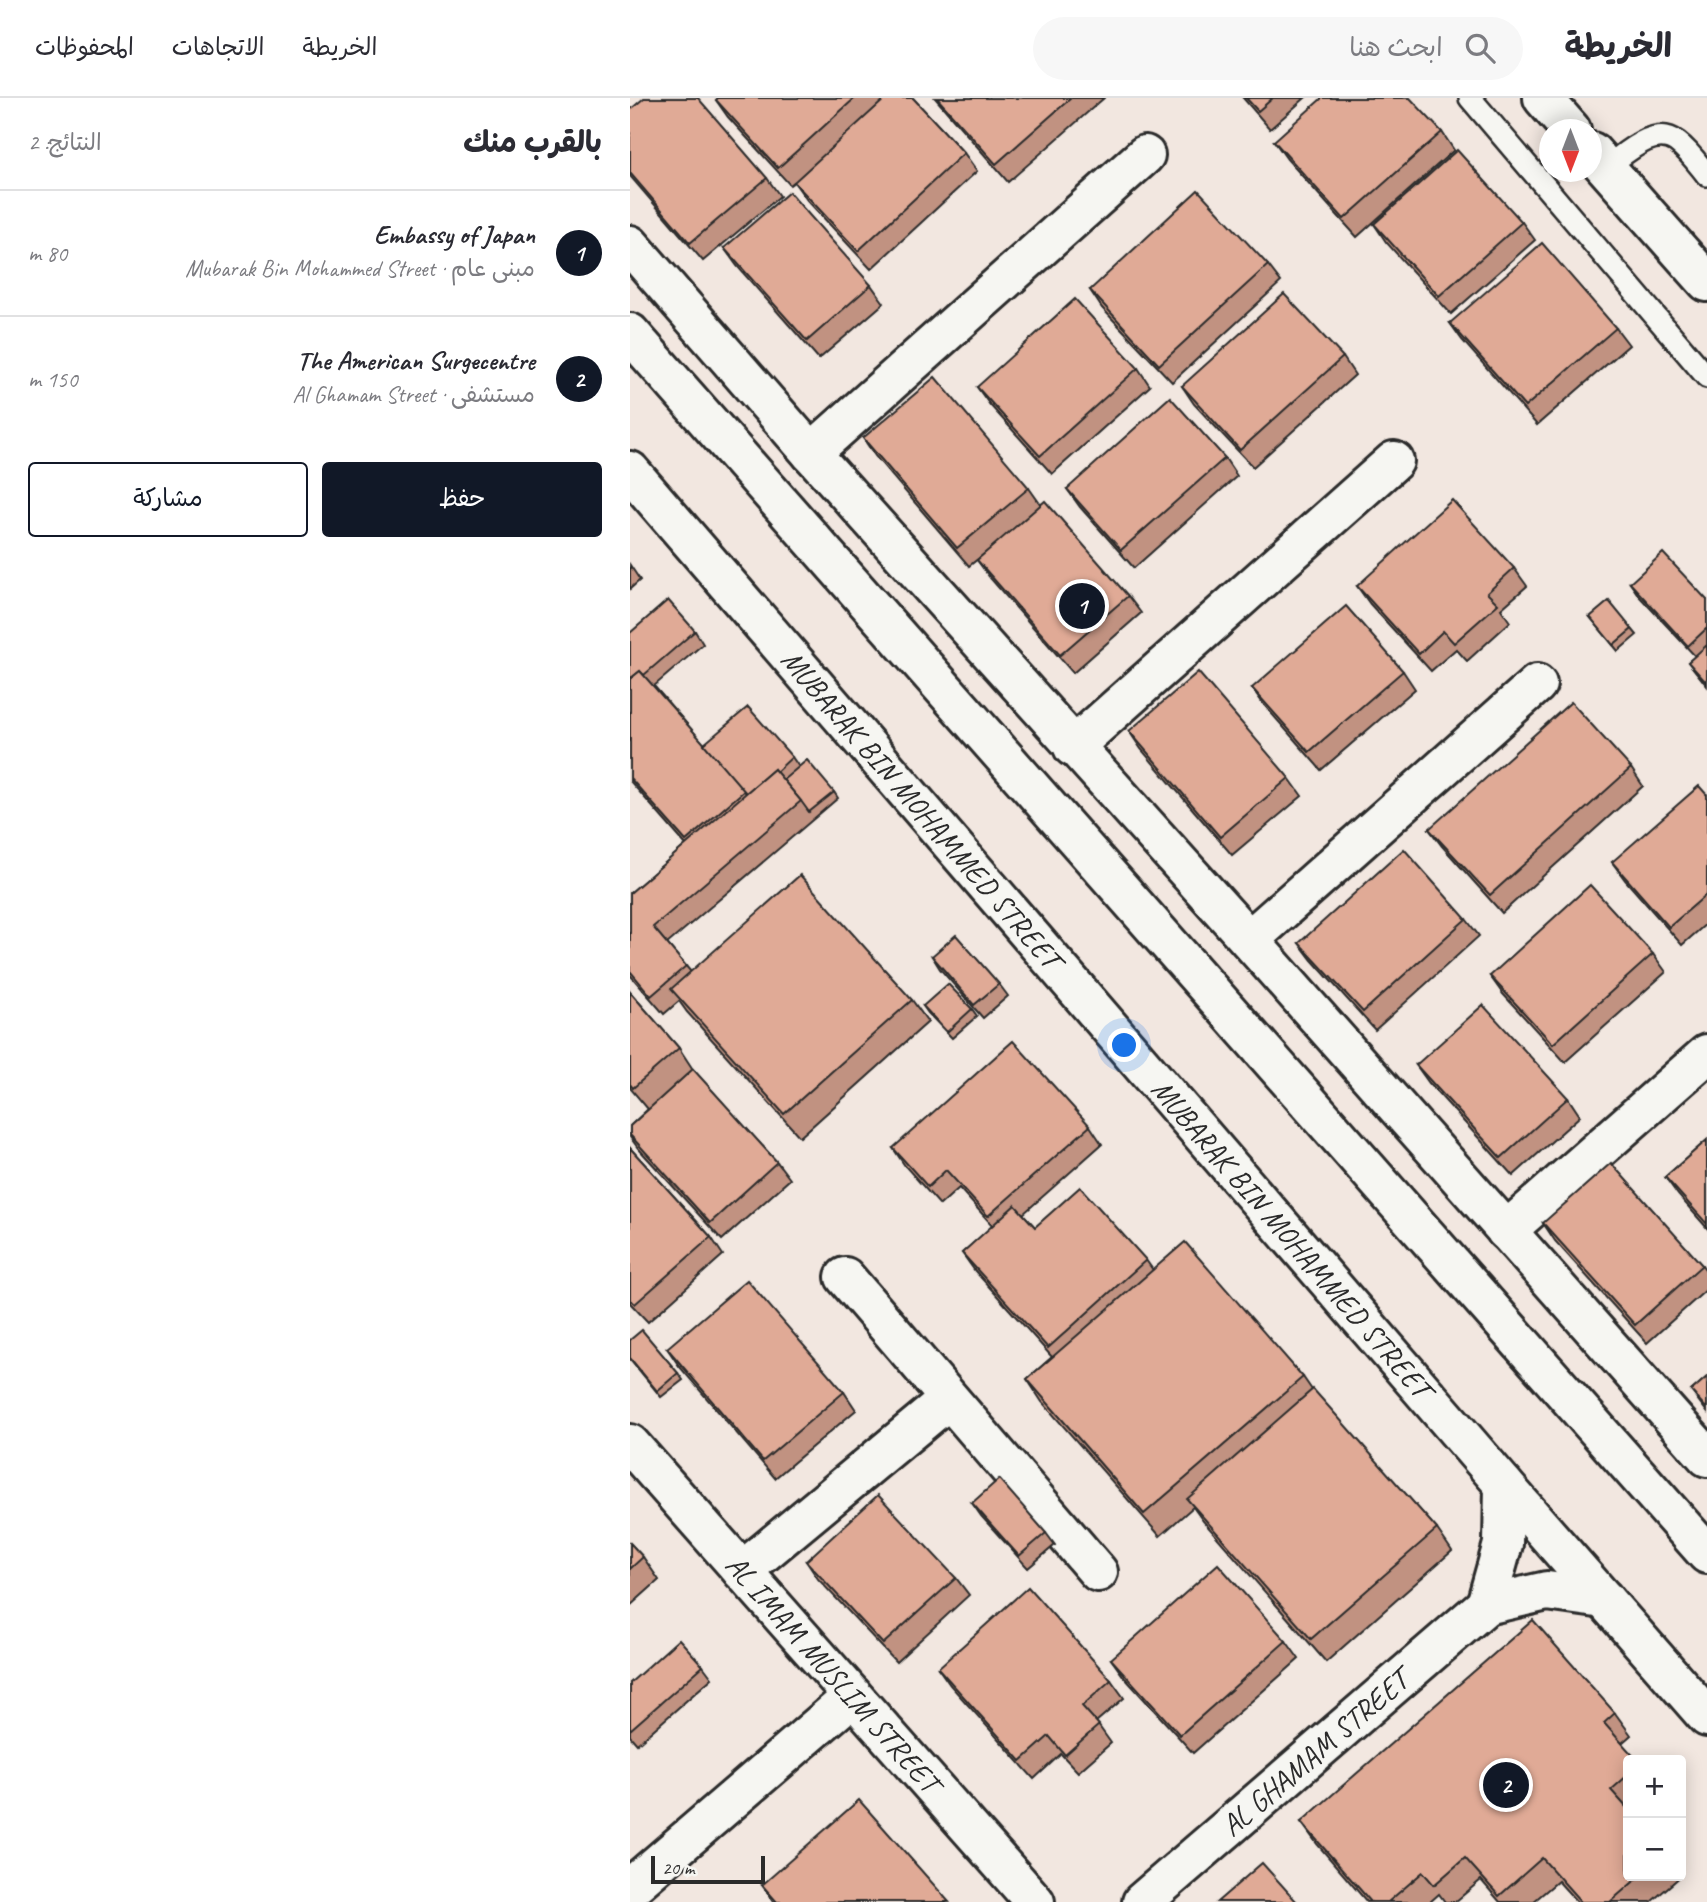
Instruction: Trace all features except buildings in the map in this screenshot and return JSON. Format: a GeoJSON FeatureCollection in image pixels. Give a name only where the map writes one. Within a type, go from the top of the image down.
{"type":"FeatureCollection","features":[{"type":"Feature","properties":{"kind":"street"},"geometry":{"type":"LineString","coordinates":[[1543,98],[1561,119]]}},
{"type":"Feature","properties":{"kind":"street"},"geometry":{"type":"LineString","coordinates":[[811,453],[1145,155]]}},
{"type":"Feature","properties":{"kind":"street"},"geometry":{"type":"LineString","coordinates":[[1602,164],[1707,282]]}},
{"type":"Feature","properties":{"kind":"street"},"geometry":{"type":"LineString","coordinates":[[630,245],[811,453],[1249,940],[1707,1457]]}},
{"type":"Feature","properties":{"kind":"street"},"geometry":{"type":"LineString","coordinates":[[630,333],[1707,1553]]}},
{"type":"Feature","properties":{"kind":"street"},"geometry":{"type":"LineString","coordinates":[[1073,747],[1394,461]]}},
{"type":"Feature","properties":{"kind":"street","name":"MUBARAK BIN MOHAMMED STREET"},"geometry":{"type":"LineString","coordinates":[[630,471],[1707,1717]]}},
{"type":"Feature","properties":{"kind":"street"},"geometry":{"type":"LineString","coordinates":[[1249,940],[1537,684]]}},
{"type":"Feature","properties":{"kind":"street"},"geometry":{"type":"LineString","coordinates":[[1506,1231],[1707,1054]]}},
{"type":"Feature","properties":{"kind":"street"},"geometry":{"type":"LineString","coordinates":[[845,1277],[1098,1572]]}},
{"type":"Feature","properties":{"kind":"street"},"geometry":{"type":"LineString","coordinates":[[742,1571],[948,1400]]}},
{"type":"Feature","properties":{"kind":"street","name":"AL IMAM MUSLIM STREET"},"geometry":{"type":"LineString","coordinates":[[630,1444],[1035,1902]]}},
{"type":"Feature","properties":{"kind":"street"},"geometry":{"type":"LineString","coordinates":[[1486,1605],[1503,1545],[1504,1485]]}},
{"type":"Feature","properties":{"kind":"street","name":"AL GHAMAM STREET"},"geometry":{"type":"LineString","coordinates":[[1142,1902],[1486,1605],[1547,1591],[1604,1599]]}},
{"type":"Feature","properties":{"kind":"street"},"geometry":{"type":"LineString","coordinates":[[630,1888],[853,1696]]}},
{"type":"Feature","properties":{"kind":"lane"},"geometry":{"type":"LineString","coordinates":[[1470,98],[1707,376]]}},
{"type":"Feature","properties":{"kind":"lane"},"geometry":{"type":"LineString","coordinates":[[1602,158],[1645,140],[1663,136],[1680,144],[1707,175]]}},
{"type":"Feature","properties":{"kind":"place","name":"Embassy of Japan"},"geometry":{"type":"Point","coordinates":[1082,606]}},
{"type":"Feature","properties":{"kind":"place","name":"The American Surgecentre"},"geometry":{"type":"Point","coordinates":[1506,1785]}}]}
